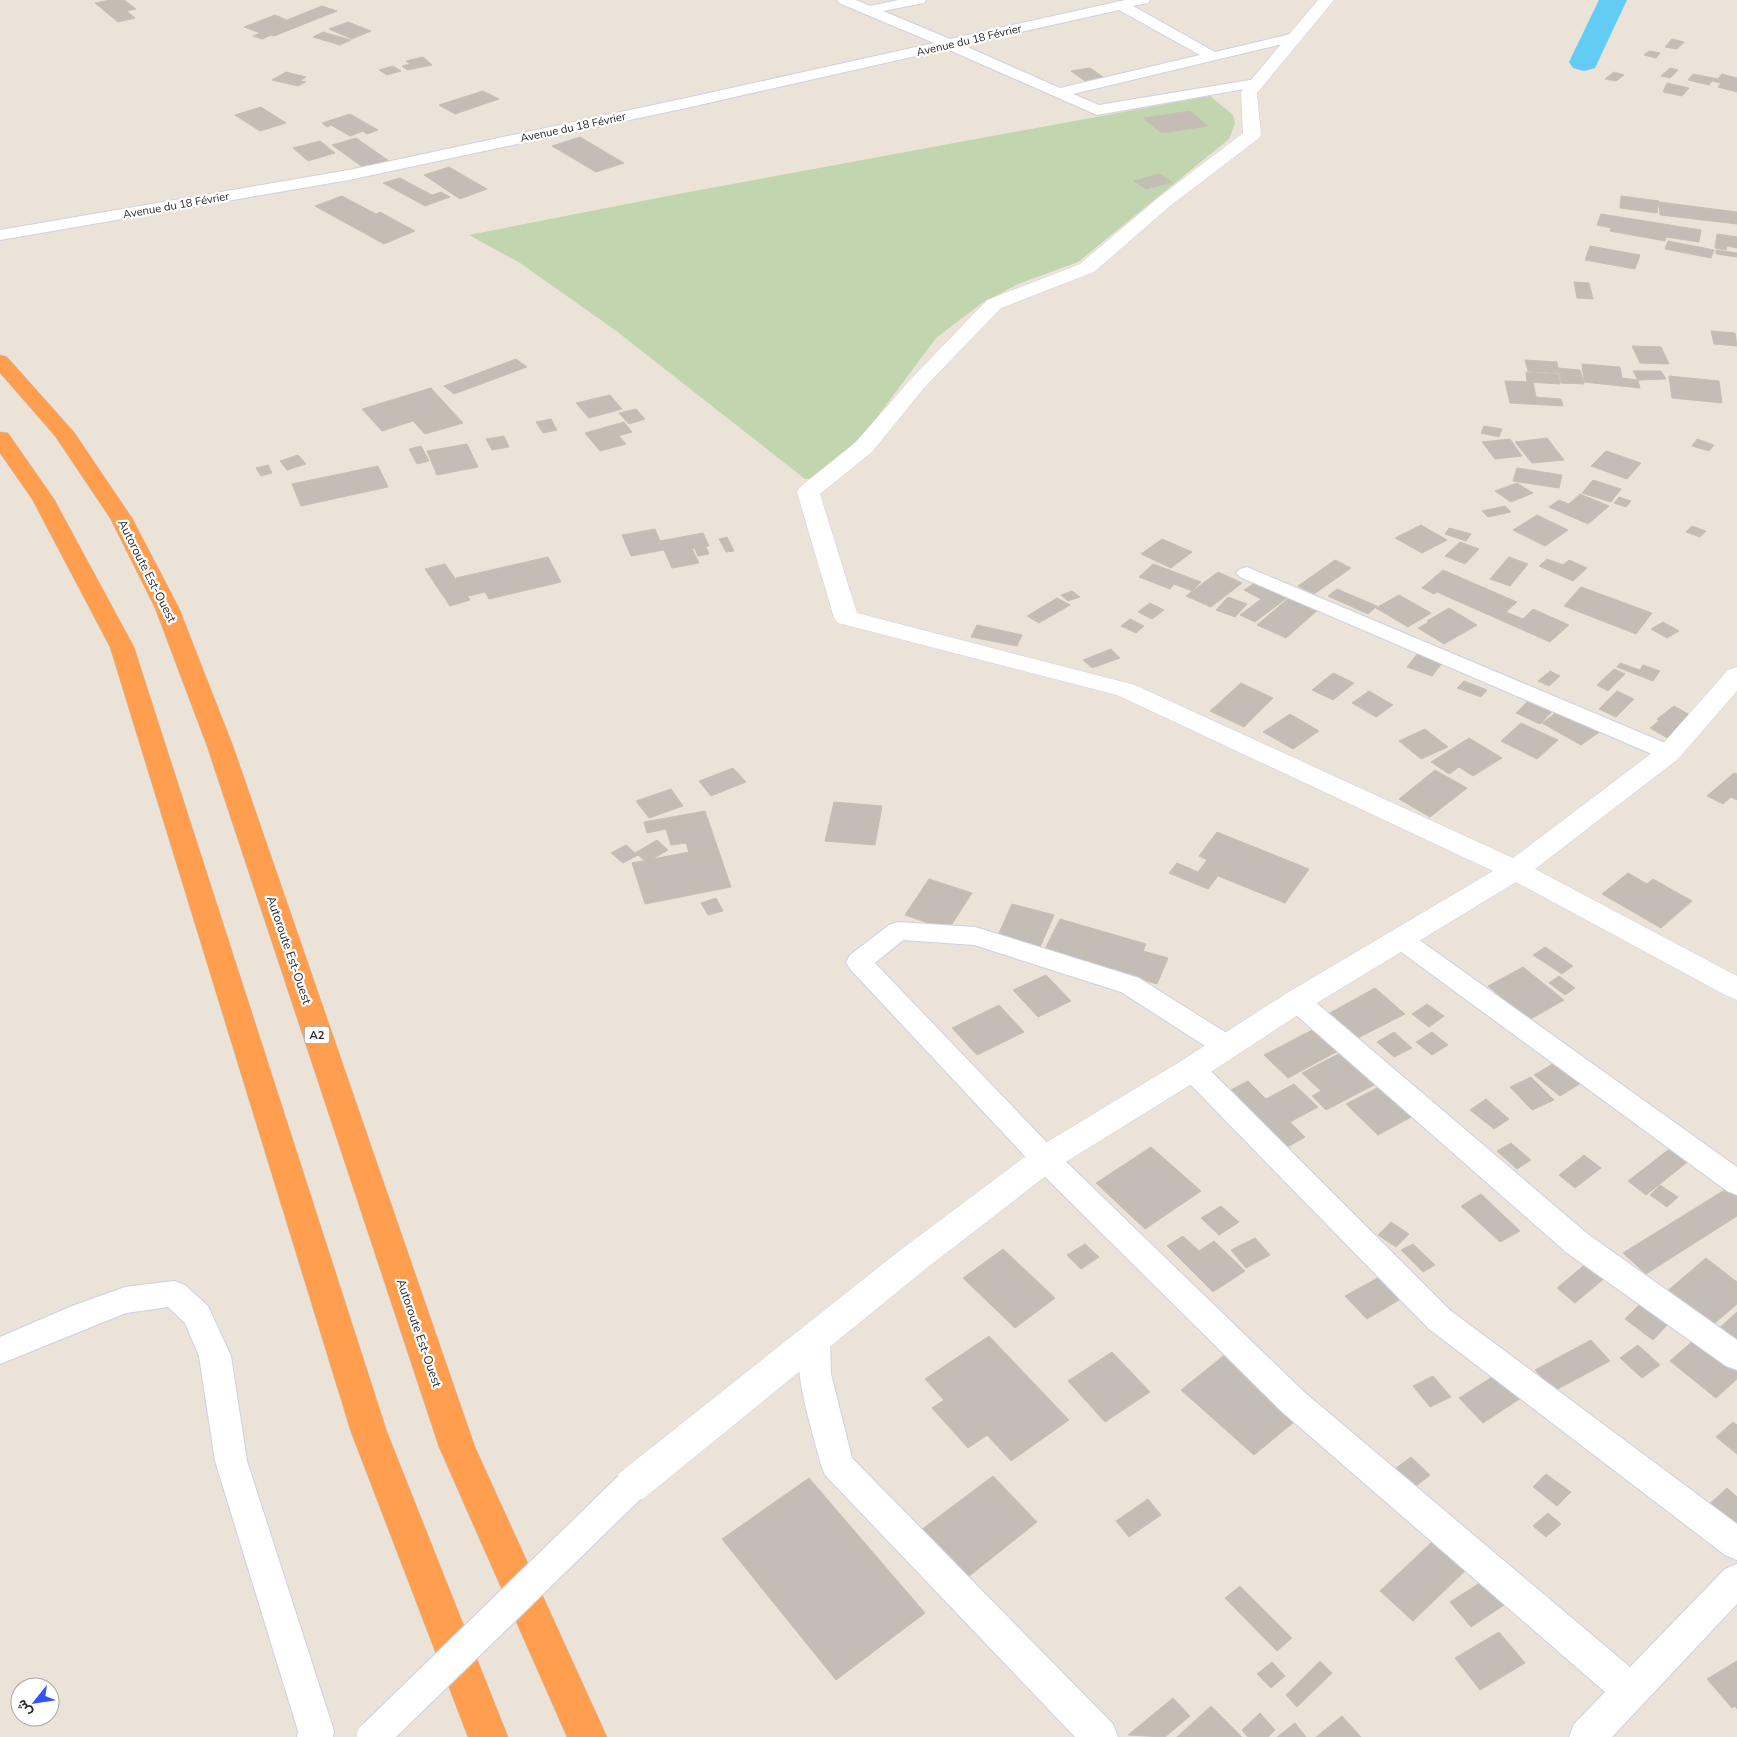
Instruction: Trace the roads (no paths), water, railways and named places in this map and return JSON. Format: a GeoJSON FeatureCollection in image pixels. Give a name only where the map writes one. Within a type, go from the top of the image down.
{"type":"FeatureCollection","features":[{"type":"Feature","properties":{"kind":"highway","name":"Autoroute Est-Ouest"},"geometry":{"type":"LineString","coordinates":[[0,361],[63,432],[121,518],[167,608],[220,746],[457,1447],[587,1737]]}},
{"type":"Feature","properties":{"kind":"highway"},"geometry":{"type":"LineString","coordinates":[[0,438],[43,499],[122,647],[370,1432],[488,1737]]}},
{"type":"Feature","properties":{"kind":"street"},"geometry":{"type":"LineString","coordinates":[[844,0],[1097,110],[1256,83]]}},
{"type":"Feature","properties":{"kind":"street"},"geometry":{"type":"LineString","coordinates":[[869,10],[919,0]]}},
{"type":"Feature","properties":{"kind":"street","name":"Avenue du 18 Février"},"geometry":{"type":"LineString","coordinates":[[0,235],[349,175],[951,45],[1143,0]]}},
{"type":"Feature","properties":{"kind":"street"},"geometry":{"type":"LineString","coordinates":[[1326,0],[1249,92],[1252,135],[1164,202],[1086,268],[994,304],[917,384],[864,447],[808,492],[846,618],[1126,690],[1515,870],[1737,989]]}},
{"type":"Feature","properties":{"kind":"street"},"geometry":{"type":"LineString","coordinates":[[1121,5],[1212,56]]}},
{"type":"Feature","properties":{"kind":"street"},"geometry":{"type":"LineString","coordinates":[[1058,93],[1295,37]]}},
{"type":"Feature","properties":{"kind":"street"},"geometry":{"type":"LineString","coordinates":[[1247,572],[1669,753]]}},
{"type":"Feature","properties":{"kind":"street"},"geometry":{"type":"LineString","coordinates":[[373,1737],[630,1487],[911,1261],[1044,1159],[1192,1069],[1297,1001],[1402,940],[1515,870],[1669,753],[1737,674]]}},
{"type":"Feature","properties":{"kind":"street"},"geometry":{"type":"LineString","coordinates":[[1226,1046],[1130,985],[975,936],[898,931],[859,962],[1044,1159],[1292,1401],[1631,1691]]}},
{"type":"Feature","properties":{"kind":"street"},"geometry":{"type":"LineString","coordinates":[[1402,940],[1737,1183]]}},
{"type":"Feature","properties":{"kind":"street"},"geometry":{"type":"LineString","coordinates":[[1297,1001],[1578,1244],[1737,1357]]}},
{"type":"Feature","properties":{"kind":"street"},"geometry":{"type":"LineString","coordinates":[[1192,1069],[1440,1320],[1737,1544]]}},
{"type":"Feature","properties":{"kind":"street"},"geometry":{"type":"LineString","coordinates":[[0,1351],[83,1315],[125,1300],[174,1294],[197,1315],[215,1356],[231,1461],[316,1732],[315,1737]]}},
{"type":"Feature","properties":{"kind":"street"},"geometry":{"type":"LineString","coordinates":[[814,1339],[815,1374],[837,1466],[1100,1737]]}},
{"type":"Feature","properties":{"kind":"street"},"geometry":{"type":"LineString","coordinates":[[1587,1737],[1736,1583]]}},
{"type":"Feature","properties":{"kind":"waterway"},"geometry":{"type":"LineString","coordinates":[[1584,62],[1613,0]]}}]}
